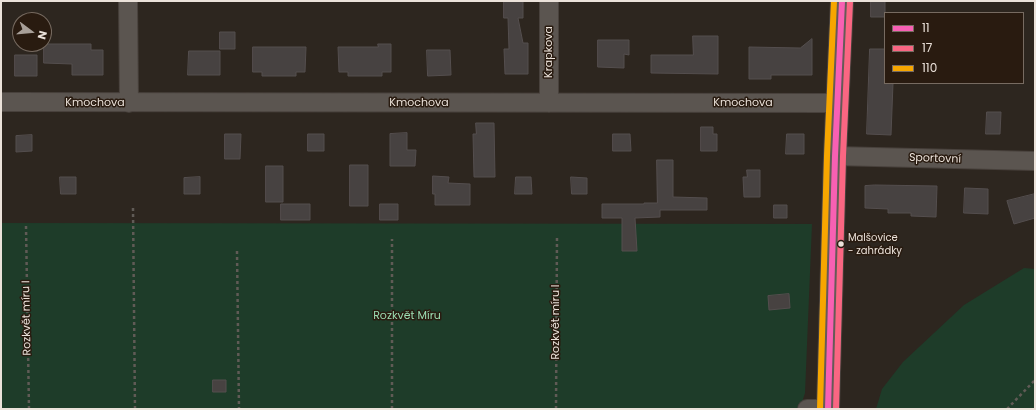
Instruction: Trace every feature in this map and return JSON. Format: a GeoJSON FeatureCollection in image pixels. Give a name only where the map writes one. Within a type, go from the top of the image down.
{"type":"FeatureCollection","features":[{"type":"Feature","properties":{"kind":"street"},"geometry":{"type":"LineString","coordinates":[[128,1],[129,102]]}},
{"type":"Feature","properties":{"kind":"street","name":"Krapkova"},"geometry":{"type":"LineString","coordinates":[[550,1],[550,103]]}},
{"type":"Feature","properties":{"kind":"street"},"geometry":{"type":"LineString","coordinates":[[807,409],[828,409],[835,156],[842,1]]}},
{"type":"Feature","properties":{"kind":"street","name":"Kmochova"},"geometry":{"type":"LineString","coordinates":[[1,102],[837,103]]}},
{"type":"Feature","properties":{"kind":"street","name":"Sportovní"},"geometry":{"type":"LineString","coordinates":[[835,156],[1035,161]]}},
{"type":"Feature","properties":{"kind":"path"},"geometry":{"type":"LineString","coordinates":[[133,208],[135,409]]}},
{"type":"Feature","properties":{"kind":"path","name":"Rozkvět míru I"},"geometry":{"type":"LineString","coordinates":[[26,226],[29,409]]}},
{"type":"Feature","properties":{"kind":"path","name":"Rozkvět míru I"},"geometry":{"type":"LineString","coordinates":[[556,409],[557,235]]}},
{"type":"Feature","properties":{"kind":"path"},"geometry":{"type":"LineString","coordinates":[[392,239],[392,409]]}},
{"type":"Feature","properties":{"kind":"path"},"geometry":{"type":"LineString","coordinates":[[238,251],[239,409]]}},
{"type":"Feature","properties":{"kind":"path"},"geometry":{"type":"LineString","coordinates":[[1006,409],[1035,380]]}},
{"type":"Feature","properties":{"kind":"green space","name":"Rozkvět Míru"},"geometry":{"type":"Polygon","coordinates":[[[1,223],[812,224],[805,393],[803,399],[803,409],[1,409],[1,223]]]}},
{"type":"Feature","properties":{"kind":"green space"},"geometry":{"type":"Polygon","coordinates":[[[1024,268],[1035,269],[1035,409],[876,409],[882,389],[903,362],[964,305],[1024,268]]]}},
{"type":"Feature","properties":{"kind":"building"},"geometry":{"type":"Polygon","coordinates":[[[504,1],[523,1],[523,18],[518,18],[523,43],[528,43],[528,74],[505,74],[504,49],[509,49],[508,18],[504,18],[504,1]]]}},
{"type":"Feature","properties":{"kind":"building"},"geometry":{"type":"Polygon","coordinates":[[[871,1],[885,1],[884,17],[871,17],[871,1]]]}},
{"type":"Feature","properties":{"kind":"building"},"geometry":{"type":"Polygon","coordinates":[[[220,32],[235,32],[235,49],[220,49],[220,32]]]}},
{"type":"Feature","properties":{"kind":"building"},"geometry":{"type":"Polygon","coordinates":[[[693,36],[718,36],[718,74],[651,73],[651,55],[693,55],[693,36]]]}},
{"type":"Feature","properties":{"kind":"building"},"geometry":{"type":"Polygon","coordinates":[[[812,39],[812,75],[771,75],[771,79],[749,79],[749,47],[800,48],[812,39]]]}},
{"type":"Feature","properties":{"kind":"building"},"geometry":{"type":"Polygon","coordinates":[[[598,40],[629,40],[629,55],[624,54],[624,68],[598,67],[598,40]]]}},
{"type":"Feature","properties":{"kind":"building"},"geometry":{"type":"Polygon","coordinates":[[[52,44],[91,44],[91,50],[103,50],[103,75],[72,75],[72,64],[44,63],[44,52],[52,52],[52,44]]]}},
{"type":"Feature","properties":{"kind":"building"},"geometry":{"type":"Polygon","coordinates":[[[378,44],[391,44],[391,72],[382,72],[382,76],[348,76],[348,72],[339,72],[338,47],[378,47],[378,44]]]}},
{"type":"Feature","properties":{"kind":"building"},"geometry":{"type":"Polygon","coordinates":[[[253,47],[306,47],[305,72],[296,72],[296,76],[262,76],[262,72],[253,72],[253,47]]]}},
{"type":"Feature","properties":{"kind":"building"},"geometry":{"type":"Polygon","coordinates":[[[870,49],[884,49],[884,84],[893,84],[891,135],[867,134],[870,49]]]}},
{"type":"Feature","properties":{"kind":"building"},"geometry":{"type":"Polygon","coordinates":[[[427,50],[450,50],[451,75],[428,76],[427,50]]]}},
{"type":"Feature","properties":{"kind":"building"},"geometry":{"type":"Polygon","coordinates":[[[189,51],[220,51],[220,75],[188,75],[189,51]]]}},
{"type":"Feature","properties":{"kind":"building"},"geometry":{"type":"Polygon","coordinates":[[[15,55],[37,55],[37,76],[15,76],[15,55]]]}},
{"type":"Feature","properties":{"kind":"building"},"geometry":{"type":"Polygon","coordinates":[[[987,112],[1001,112],[1000,134],[986,134],[987,112]]]}},
{"type":"Feature","properties":{"kind":"building"},"geometry":{"type":"Polygon","coordinates":[[[476,123],[494,123],[495,177],[474,177],[473,134],[476,134],[476,123]]]}},
{"type":"Feature","properties":{"kind":"building"},"geometry":{"type":"Polygon","coordinates":[[[701,127],[713,127],[713,134],[717,134],[717,151],[701,151],[701,127]]]}},
{"type":"Feature","properties":{"kind":"building"},"geometry":{"type":"Polygon","coordinates":[[[407,133],[407,150],[416,150],[415,166],[390,166],[390,134],[407,133]]]}},
{"type":"Feature","properties":{"kind":"building"},"geometry":{"type":"Polygon","coordinates":[[[225,134],[241,134],[240,159],[225,159],[225,134]]]}},
{"type":"Feature","properties":{"kind":"building"},"geometry":{"type":"Polygon","coordinates":[[[308,134],[324,134],[324,151],[308,151],[308,134]]]}},
{"type":"Feature","properties":{"kind":"building"},"geometry":{"type":"Polygon","coordinates":[[[613,134],[630,134],[631,151],[613,151],[613,134]]]}},
{"type":"Feature","properties":{"kind":"building"},"geometry":{"type":"Polygon","coordinates":[[[787,134],[804,134],[804,154],[786,154],[787,134]]]}},
{"type":"Feature","properties":{"kind":"building"},"geometry":{"type":"Polygon","coordinates":[[[32,135],[32,151],[16,152],[16,136],[32,135]]]}},
{"type":"Feature","properties":{"kind":"building"},"geometry":{"type":"Polygon","coordinates":[[[657,160],[673,160],[673,197],[707,198],[707,210],[660,210],[660,217],[635,218],[637,251],[622,251],[622,218],[602,218],[602,204],[657,203],[657,160]]]}},
{"type":"Feature","properties":{"kind":"building"},"geometry":{"type":"Polygon","coordinates":[[[350,165],[368,165],[368,206],[350,206],[350,165]]]}},
{"type":"Feature","properties":{"kind":"building"},"geometry":{"type":"Polygon","coordinates":[[[266,166],[283,166],[283,202],[266,202],[266,166]]]}},
{"type":"Feature","properties":{"kind":"building"},"geometry":{"type":"Polygon","coordinates":[[[747,170],[760,170],[760,197],[744,197],[743,177],[747,177],[747,170]]]}},
{"type":"Feature","properties":{"kind":"building"},"geometry":{"type":"Polygon","coordinates":[[[433,176],[449,177],[448,183],[470,184],[470,205],[435,205],[435,194],[433,194],[433,176]]]}},
{"type":"Feature","properties":{"kind":"building"},"geometry":{"type":"Polygon","coordinates":[[[60,177],[76,177],[76,194],[61,194],[60,177]]]}},
{"type":"Feature","properties":{"kind":"building"},"geometry":{"type":"Polygon","coordinates":[[[200,177],[200,194],[184,194],[184,178],[200,177]]]}},
{"type":"Feature","properties":{"kind":"building"},"geometry":{"type":"Polygon","coordinates":[[[516,177],[531,177],[532,194],[515,194],[516,177]]]}},
{"type":"Feature","properties":{"kind":"building"},"geometry":{"type":"Polygon","coordinates":[[[571,177],[587,178],[587,194],[572,194],[571,177]]]}},
{"type":"Feature","properties":{"kind":"building"},"geometry":{"type":"Polygon","coordinates":[[[865,186],[937,186],[936,217],[911,216],[911,213],[888,213],[888,209],[865,208],[865,186]]]}},
{"type":"Feature","properties":{"kind":"building"},"geometry":{"type":"Polygon","coordinates":[[[965,188],[988,189],[988,214],[964,213],[965,188]]]}},
{"type":"Feature","properties":{"kind":"building"},"geometry":{"type":"Polygon","coordinates":[[[1035,194],[1035,218],[1014,224],[1007,201],[1035,194]]]}},
{"type":"Feature","properties":{"kind":"building"},"geometry":{"type":"Polygon","coordinates":[[[281,204],[310,204],[310,220],[281,220],[281,204]]]}},
{"type":"Feature","properties":{"kind":"building"},"geometry":{"type":"Polygon","coordinates":[[[380,204],[398,204],[398,220],[380,220],[380,204]]]}},
{"type":"Feature","properties":{"kind":"building"},"geometry":{"type":"Polygon","coordinates":[[[774,205],[787,205],[787,218],[774,218],[774,205]]]}},
{"type":"Feature","properties":{"kind":"building"},"geometry":{"type":"Polygon","coordinates":[[[789,294],[790,308],[769,310],[768,296],[789,294]]]}},
{"type":"Feature","properties":{"kind":"building"},"geometry":{"type":"Polygon","coordinates":[[[213,380],[226,380],[226,392],[213,392],[213,380]]]}},
{"type":"Feature","properties":{"kind":"transit line","name":"110"},"geometry":{"type":"LineString","coordinates":[[820,409],[827,156],[834,1]]}},
{"type":"Feature","properties":{"kind":"transit line","name":"11"},"geometry":{"type":"LineString","coordinates":[[828,409],[835,156],[842,1]]}},
{"type":"Feature","properties":{"kind":"transit line","name":"17"},"geometry":{"type":"LineString","coordinates":[[836,409],[843,156],[850,1]]}},
{"type":"Feature","properties":{"kind":"place","name":"Malšovice - zahrádky"},"geometry":{"type":"Point","coordinates":[841,244]}}]}
